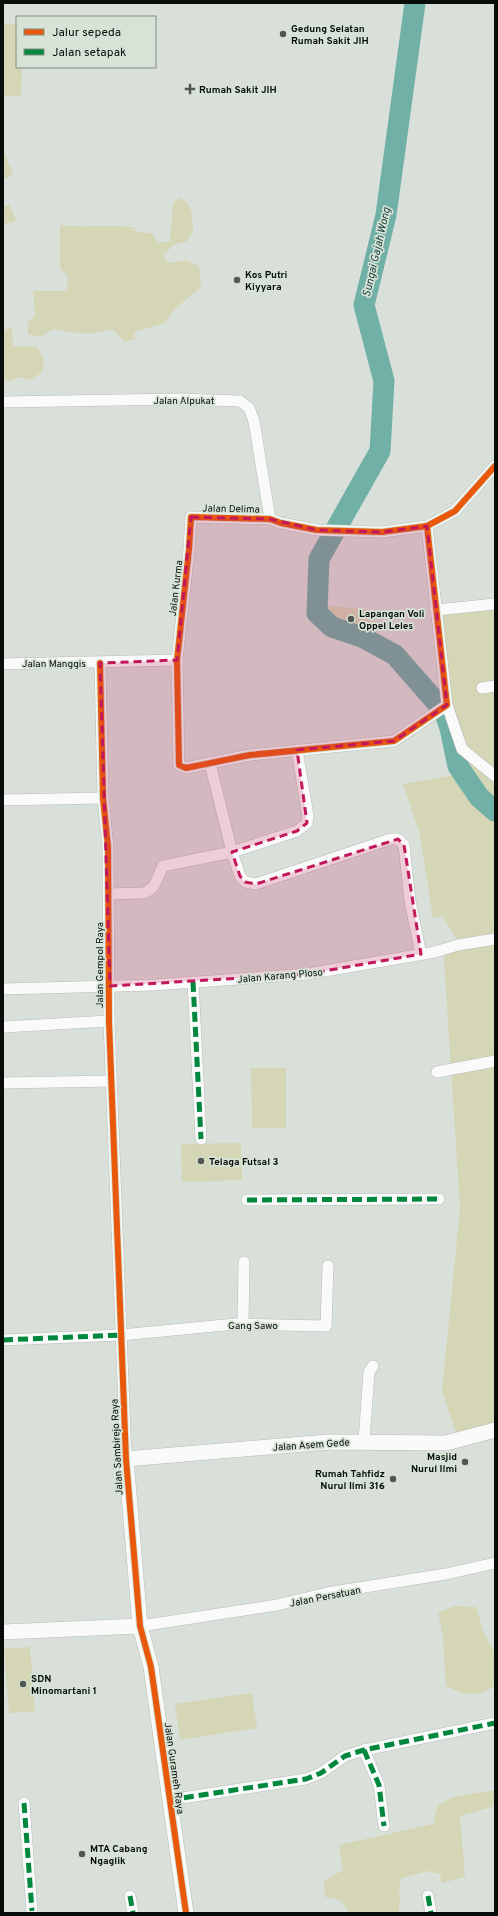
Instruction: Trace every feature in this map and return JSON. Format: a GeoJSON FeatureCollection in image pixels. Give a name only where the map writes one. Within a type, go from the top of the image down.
{"type":"FeatureCollection","features":[{"type":"Feature","properties":{"kind":"street","name":"Jalan Alpukat"},"geometry":{"type":"LineString","coordinates":[[3,402],[178,399],[240,401],[250,408],[254,421],[270,519]]}},
{"type":"Feature","properties":{"kind":"street"},"geometry":{"type":"LineString","coordinates":[[495,466],[455,511],[428,526],[436,610],[441,709],[462,749],[495,776]]}},
{"type":"Feature","properties":{"kind":"street","name":"Jalan Delima"},"geometry":{"type":"LineString","coordinates":[[191,517],[270,519],[280,523],[317,530],[382,532],[428,526]]}},
{"type":"Feature","properties":{"kind":"street","name":"Jalan Kurma"},"geometry":{"type":"LineString","coordinates":[[191,517],[190,549],[177,660],[179,765],[186,768],[210,763]]}},
{"type":"Feature","properties":{"kind":"street"},"geometry":{"type":"LineString","coordinates":[[436,610],[495,604]]}},
{"type":"Feature","properties":{"kind":"street","name":"Jalan Manggis"},"geometry":{"type":"LineString","coordinates":[[3,664],[100,663],[177,660]]}},
{"type":"Feature","properties":{"kind":"street","name":"Jalan Gempol Raya"},"geometry":{"type":"LineString","coordinates":[[100,663],[104,798],[108,848],[110,986],[109,1022],[119,1266]]}},
{"type":"Feature","properties":{"kind":"street"},"geometry":{"type":"LineString","coordinates":[[482,688],[495,686]]}},
{"type":"Feature","properties":{"kind":"street"},"geometry":{"type":"LineString","coordinates":[[421,954],[410,901],[404,845],[398,839],[391,839],[256,884],[245,882],[240,876],[232,852],[210,763],[250,755],[394,741],[441,709]]}},
{"type":"Feature","properties":{"kind":"street"},"geometry":{"type":"LineString","coordinates":[[108,894],[143,893],[154,886],[163,866],[232,852],[297,831],[307,823],[308,816],[297,750]]}},
{"type":"Feature","properties":{"kind":"street"},"geometry":{"type":"LineString","coordinates":[[3,800],[104,798]]}},
{"type":"Feature","properties":{"kind":"street","name":"Jalan Karang Ploso"},"geometry":{"type":"LineString","coordinates":[[3,989],[193,982],[307,974],[421,954],[458,945],[495,939]]}},
{"type":"Feature","properties":{"kind":"street"},"geometry":{"type":"LineString","coordinates":[[193,982],[201,1139]]}},
{"type":"Feature","properties":{"kind":"street"},"geometry":{"type":"LineString","coordinates":[[3,1027],[109,1022]]}},
{"type":"Feature","properties":{"kind":"street"},"geometry":{"type":"LineString","coordinates":[[437,1072],[495,1061]]}},
{"type":"Feature","properties":{"kind":"street"},"geometry":{"type":"LineString","coordinates":[[3,1083],[111,1081]]}},
{"type":"Feature","properties":{"kind":"street"},"geometry":{"type":"LineString","coordinates":[[247,1200],[439,1199]]}},
{"type":"Feature","properties":{"kind":"street"},"geometry":{"type":"LineString","coordinates":[[243,1324],[244,1262]]}},
{"type":"Feature","properties":{"kind":"street","name":"Jalan Sambirejo Raya"},"geometry":{"type":"LineString","coordinates":[[119,1266],[126,1459],[147,1625]]}},
{"type":"Feature","properties":{"kind":"street","name":"Gang Sawo"},"geometry":{"type":"LineString","coordinates":[[3,1340],[121,1335],[243,1324],[326,1326],[328,1266]]}},
{"type":"Feature","properties":{"kind":"street"},"geometry":{"type":"LineString","coordinates":[[364,1441],[369,1372],[373,1366]]}},
{"type":"Feature","properties":{"kind":"street","name":"Jalan Asem Gede"},"geometry":{"type":"LineString","coordinates":[[126,1459],[327,1442],[364,1441],[446,1443],[495,1430]]}},
{"type":"Feature","properties":{"kind":"street","name":"Jalan Persatuan"},"geometry":{"type":"LineString","coordinates":[[147,1625],[277,1605],[327,1594],[446,1574],[495,1563]]}},
{"type":"Feature","properties":{"kind":"street"},"geometry":{"type":"LineString","coordinates":[[3,1632],[147,1625]]}},
{"type":"Feature","properties":{"kind":"street","name":"Jalan Gurameh Raya"},"geometry":{"type":"LineString","coordinates":[[147,1625],[151,1667],[169,1800],[186,1913]]}},
{"type":"Feature","properties":{"kind":"street"},"geometry":{"type":"LineString","coordinates":[[169,1800],[306,1778],[321,1773],[345,1756],[364,1750],[495,1723]]}},
{"type":"Feature","properties":{"kind":"street"},"geometry":{"type":"LineString","coordinates":[[364,1750],[379,1785],[384,1826]]}},
{"type":"Feature","properties":{"kind":"street"},"geometry":{"type":"LineString","coordinates":[[24,1803],[32,1912]]}},
{"type":"Feature","properties":{"kind":"street"},"geometry":{"type":"LineString","coordinates":[[130,1896],[134,1913]]}},
{"type":"Feature","properties":{"kind":"street"},"geometry":{"type":"LineString","coordinates":[[428,1896],[431,1913]]}},
{"type":"Feature","properties":{"kind":"highlighted area"},"geometry":{"type":"Polygon","coordinates":[[[191,517],[270,519],[317,530],[382,532],[427,526],[447,705],[394,741],[297,750],[307,823],[297,831],[232,852],[240,876],[245,882],[256,884],[398,839],[404,845],[421,954],[307,974],[110,986],[100,663],[177,660],[191,517]]]}},
{"type":"Feature","properties":{"kind":"green space"},"geometry":{"type":"Polygon","coordinates":[[[3,24],[16,24],[16,68],[22,68],[21,96],[3,96],[3,24]]]}},
{"type":"Feature","properties":{"kind":"green space"},"geometry":{"type":"Polygon","coordinates":[[[3,154],[5,154],[13,175],[3,179],[3,154]]]}},
{"type":"Feature","properties":{"kind":"green space"},"geometry":{"type":"Polygon","coordinates":[[[179,198],[188,203],[192,213],[193,231],[187,241],[173,245],[163,256],[169,263],[186,260],[199,266],[201,287],[176,308],[165,323],[134,332],[135,339],[125,342],[112,329],[83,333],[54,329],[40,337],[28,334],[28,323],[35,315],[33,291],[67,291],[68,276],[60,268],[60,225],[118,226],[137,228],[131,230],[153,234],[157,243],[170,241],[173,203],[179,198]]]}},
{"type":"Feature","properties":{"kind":"green space"},"geometry":{"type":"Polygon","coordinates":[[[10,205],[16,221],[3,224],[3,206],[10,205]]]}},
{"type":"Feature","properties":{"kind":"green space"},"geometry":{"type":"Polygon","coordinates":[[[12,328],[13,346],[37,347],[44,359],[42,372],[31,380],[18,377],[12,381],[3,380],[3,330],[12,328]]]}},
{"type":"Feature","properties":{"kind":"green space","name":"Lapangan Voli Oppel Leles"},"geometry":{"type":"Polygon","coordinates":[[[323,605],[375,611],[374,636],[333,624],[322,614],[323,605]]]}},
{"type":"Feature","properties":{"kind":"green space"},"geometry":{"type":"Polygon","coordinates":[[[495,607],[495,926],[487,929],[495,927],[495,1430],[459,1441],[442,1391],[460,1208],[443,944],[457,939],[442,916],[433,918],[420,835],[403,784],[460,774],[458,766],[464,771],[450,706],[438,613],[495,607]]]}},
{"type":"Feature","properties":{"kind":"green space"},"geometry":{"type":"Polygon","coordinates":[[[251,1068],[286,1068],[286,1128],[252,1128],[251,1068]]]}},
{"type":"Feature","properties":{"kind":"green space"},"geometry":{"type":"Polygon","coordinates":[[[241,1143],[242,1180],[182,1182],[181,1144],[241,1143]]]}},
{"type":"Feature","properties":{"kind":"green space"},"geometry":{"type":"Polygon","coordinates":[[[455,1606],[476,1607],[483,1631],[494,1652],[495,1686],[476,1694],[465,1694],[446,1686],[443,1636],[438,1612],[455,1606]]]}},
{"type":"Feature","properties":{"kind":"green space"},"geometry":{"type":"Polygon","coordinates":[[[30,1647],[35,1711],[9,1713],[4,1649],[30,1647]]]}},
{"type":"Feature","properties":{"kind":"green space"},"geometry":{"type":"Polygon","coordinates":[[[252,1693],[257,1728],[180,1740],[175,1704],[252,1693]]]}},
{"type":"Feature","properties":{"kind":"green space"},"geometry":{"type":"Polygon","coordinates":[[[495,1790],[495,1806],[460,1816],[465,1877],[442,1883],[440,1874],[428,1871],[401,1878],[399,1886],[400,1904],[398,1913],[350,1913],[340,1900],[325,1897],[324,1881],[343,1870],[339,1845],[433,1824],[438,1805],[453,1797],[495,1790]]]}},
{"type":"Feature","properties":{"kind":"waterway","name":"Sungai Gajah Wong"},"geometry":{"type":"LineString","coordinates":[[415,3],[386,215],[364,305],[384,381],[380,451],[319,559],[317,613],[332,627],[362,637],[395,655],[444,711],[450,728],[458,766],[479,797],[495,811]]}},
{"type":"Feature","properties":{"kind":"marked path"},"geometry":{"type":"LineString","coordinates":[[193,982],[201,1139]]}},
{"type":"Feature","properties":{"kind":"marked path"},"geometry":{"type":"LineString","coordinates":[[247,1200],[439,1199]]}},
{"type":"Feature","properties":{"kind":"marked path"},"geometry":{"type":"LineString","coordinates":[[3,1340],[121,1335]]}},
{"type":"Feature","properties":{"kind":"marked path"},"geometry":{"type":"LineString","coordinates":[[169,1800],[306,1779],[321,1773],[345,1756],[364,1750],[495,1723]]}},
{"type":"Feature","properties":{"kind":"marked path"},"geometry":{"type":"LineString","coordinates":[[364,1750],[379,1785],[384,1826]]}},
{"type":"Feature","properties":{"kind":"marked path"},"geometry":{"type":"LineString","coordinates":[[24,1803],[32,1911]]}},
{"type":"Feature","properties":{"kind":"marked path"},"geometry":{"type":"LineString","coordinates":[[130,1896],[133,1913]]}},
{"type":"Feature","properties":{"kind":"marked path"},"geometry":{"type":"LineString","coordinates":[[428,1896],[431,1913]]}},
{"type":"Feature","properties":{"kind":"cycle path"},"geometry":{"type":"LineString","coordinates":[[427,526],[447,705],[394,741],[250,755],[186,768],[179,765],[177,660],[191,517],[270,519],[281,523],[317,530],[382,532],[427,526],[455,511],[495,466]]}},
{"type":"Feature","properties":{"kind":"cycle path"},"geometry":{"type":"LineString","coordinates":[[100,663],[103,798],[108,847],[109,1021],[126,1459],[140,1626],[151,1667],[186,1913]]}},
{"type":"Feature","properties":{"kind":"place","name":"Gedung Selatan Rumah Sakit JIH"},"geometry":{"type":"Point","coordinates":[283,34]}},
{"type":"Feature","properties":{"kind":"place","name":"Rumah Sakit JIH"},"geometry":{"type":"Point","coordinates":[190,89]}},
{"type":"Feature","properties":{"kind":"place","name":"Kos Putri Kiyyara"},"geometry":{"type":"Point","coordinates":[237,280]}},
{"type":"Feature","properties":{"kind":"place","name":"Lapangan Voli Oppel Leles"},"geometry":{"type":"Point","coordinates":[351,619]}},
{"type":"Feature","properties":{"kind":"place","name":"Telaga Futsal 3"},"geometry":{"type":"Point","coordinates":[201,1161]}},
{"type":"Feature","properties":{"kind":"place","name":"Masjid Nurul Ilmi"},"geometry":{"type":"Point","coordinates":[465,1462]}},
{"type":"Feature","properties":{"kind":"place","name":"Rumah Tahfidz Nurul Ilmi 316"},"geometry":{"type":"Point","coordinates":[393,1479]}},
{"type":"Feature","properties":{"kind":"place","name":"SDN Minomartani 1"},"geometry":{"type":"Point","coordinates":[23,1684]}},
{"type":"Feature","properties":{"kind":"place","name":"MTA Cabang Ngaglik"},"geometry":{"type":"Point","coordinates":[82,1854]}}]}
